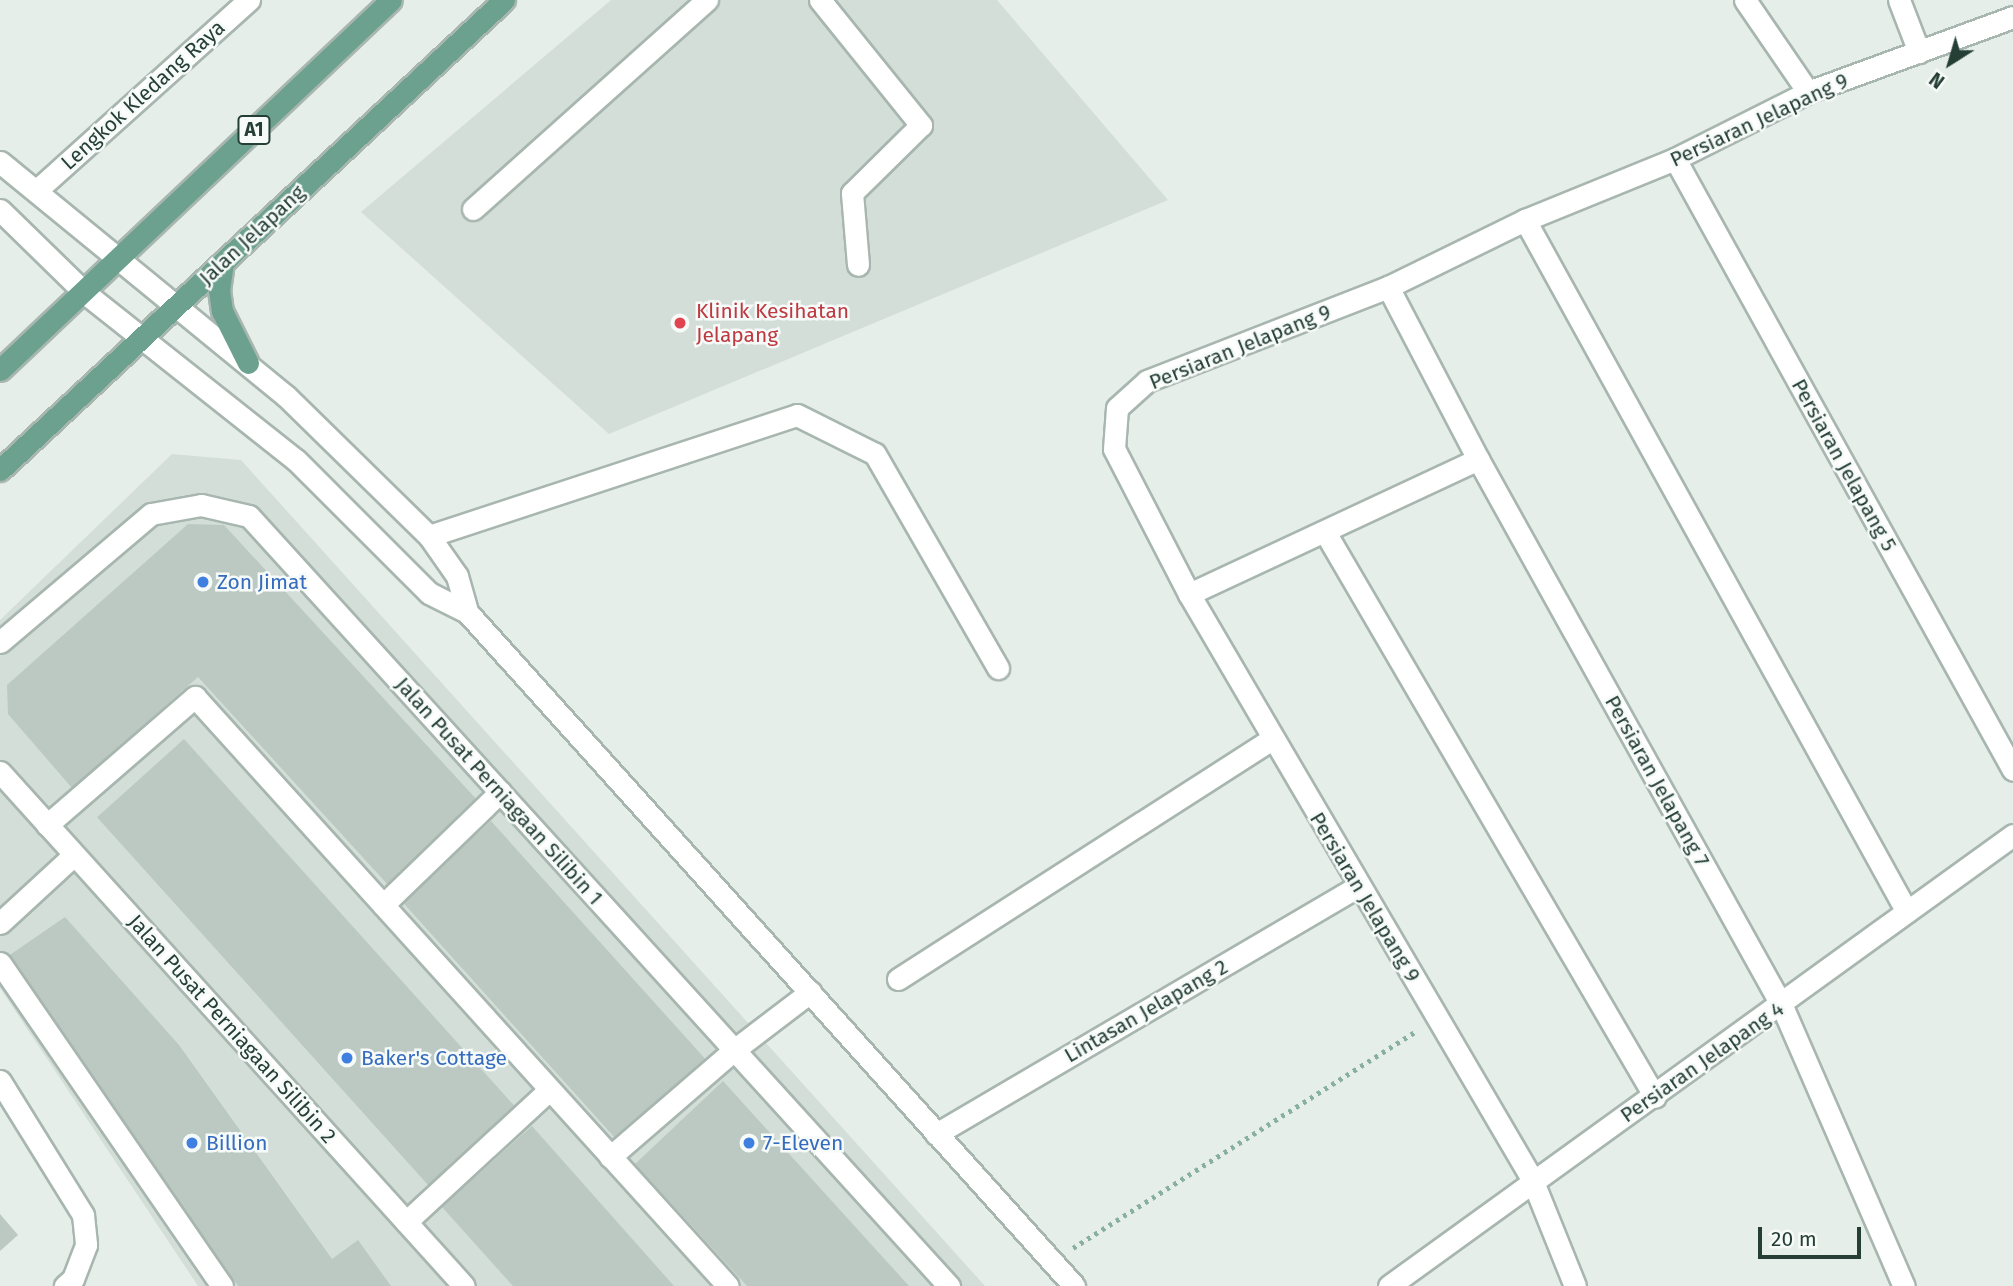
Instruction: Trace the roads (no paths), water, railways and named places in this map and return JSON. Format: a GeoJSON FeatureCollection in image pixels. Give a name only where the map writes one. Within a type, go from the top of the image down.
{"type":"FeatureCollection","features":[{"type":"Feature","properties":{"kind":"main road","name":"A1"},"geometry":{"type":"LineString","coordinates":[[0,370],[85,293],[391,0]]}},
{"type":"Feature","properties":{"kind":"main road","name":"Jalan Jelapang"},"geometry":{"type":"LineString","coordinates":[[0,470],[504,0]]}},
{"type":"Feature","properties":{"kind":"main road"},"geometry":{"type":"LineString","coordinates":[[223,262],[219,290],[222,311],[248,363]]}},
{"type":"Feature","properties":{"kind":"street","name":"Lengkok Kledang Raya"},"geometry":{"type":"LineString","coordinates":[[37,190],[249,0]]}},
{"type":"Feature","properties":{"kind":"street"},"geometry":{"type":"LineString","coordinates":[[473,209],[707,0]]}},
{"type":"Feature","properties":{"kind":"street"},"geometry":{"type":"LineString","coordinates":[[820,0],[921,125],[852,193],[858,265]]}},
{"type":"Feature","properties":{"kind":"street"},"geometry":{"type":"LineString","coordinates":[[1745,0],[1808,92]]}},
{"type":"Feature","properties":{"kind":"street"},"geometry":{"type":"LineString","coordinates":[[1899,0],[1919,52]]}},
{"type":"Feature","properties":{"kind":"street","name":"Persiaran Jelapang 9"},"geometry":{"type":"LineString","coordinates":[[1574,1286],[1532,1179],[1357,887],[1189,594],[1114,449],[1118,408],[1147,381],[1388,287],[1525,220],[1675,159],[1808,92],[2013,17]]}},
{"type":"Feature","properties":{"kind":"street","name":"Persiaran Jelapang 5"},"geometry":{"type":"LineString","coordinates":[[1675,159],[2013,770]]}},
{"type":"Feature","properties":{"kind":"street"},"geometry":{"type":"LineString","coordinates":[[0,162],[248,363],[429,536],[457,576],[467,612]]}},
{"type":"Feature","properties":{"kind":"street"},"geometry":{"type":"LineString","coordinates":[[0,210],[85,293],[141,341],[296,460],[429,593],[467,612],[1074,1286]]}},
{"type":"Feature","properties":{"kind":"street"},"geometry":{"type":"LineString","coordinates":[[1525,220],[1907,912]]}},
{"type":"Feature","properties":{"kind":"street","name":"Persiaran Jelapang 7"},"geometry":{"type":"LineString","coordinates":[[1388,287],[1478,459],[1782,1006],[1903,1286]]}},
{"type":"Feature","properties":{"kind":"street"},"geometry":{"type":"LineString","coordinates":[[429,536],[797,415],[875,454],[998,668]]}},
{"type":"Feature","properties":{"kind":"street"},"geometry":{"type":"LineString","coordinates":[[1189,594],[1478,459]]}},
{"type":"Feature","properties":{"kind":"street","name":"Jalan Pusat Perniagaan Silibin 1"},"geometry":{"type":"LineString","coordinates":[[0,642],[151,514],[201,505],[248,516],[949,1286]]}},
{"type":"Feature","properties":{"kind":"street"},"geometry":{"type":"LineString","coordinates":[[1325,532],[1655,1097]]}},
{"type":"Feature","properties":{"kind":"street"},"geometry":{"type":"LineString","coordinates":[[47,825],[195,696],[728,1286]]}},
{"type":"Feature","properties":{"kind":"street"},"geometry":{"type":"LineString","coordinates":[[898,979],[1272,739]]}},
{"type":"Feature","properties":{"kind":"street","name":"Jalan Pusat Perniagaan Silibin 2"},"geometry":{"type":"LineString","coordinates":[[0,772],[464,1286]]}},
{"type":"Feature","properties":{"kind":"street"},"geometry":{"type":"LineString","coordinates":[[383,905],[500,792]]}},
{"type":"Feature","properties":{"kind":"street","name":"Persiaran Jelapang 4"},"geometry":{"type":"LineString","coordinates":[[1389,1286],[1532,1179],[1655,1097],[1782,1006],[2013,835]]}},
{"type":"Feature","properties":{"kind":"street"},"geometry":{"type":"LineString","coordinates":[[0,923],[74,855]]}},
{"type":"Feature","properties":{"kind":"street","name":"Lintasan Jelapang 2"},"geometry":{"type":"LineString","coordinates":[[936,1134],[1357,887]]}},
{"type":"Feature","properties":{"kind":"street"},"geometry":{"type":"LineString","coordinates":[[0,962],[222,1286]]}},
{"type":"Feature","properties":{"kind":"street"},"geometry":{"type":"LineString","coordinates":[[610,1157],[734,1050],[810,992]]}},
{"type":"Feature","properties":{"kind":"street"},"geometry":{"type":"LineString","coordinates":[[0,1081],[83,1215],[86,1245],[65,1286]]}},
{"type":"Feature","properties":{"kind":"street"},"geometry":{"type":"LineString","coordinates":[[407,1223],[549,1090]]}},
{"type":"Feature","properties":{"kind":"place","name":"Klinik Kesihatan Jelapang"},"geometry":{"type":"Point","coordinates":[680,323]}},
{"type":"Feature","properties":{"kind":"place","name":"Zon Jimat"},"geometry":{"type":"Point","coordinates":[203,582]}},
{"type":"Feature","properties":{"kind":"place","name":"Baker's Cottage"},"geometry":{"type":"Point","coordinates":[347,1058]}},
{"type":"Feature","properties":{"kind":"place","name":"Billion"},"geometry":{"type":"Point","coordinates":[192,1143]}},
{"type":"Feature","properties":{"kind":"place","name":"7-Eleven"},"geometry":{"type":"Point","coordinates":[749,1143]}}]}
